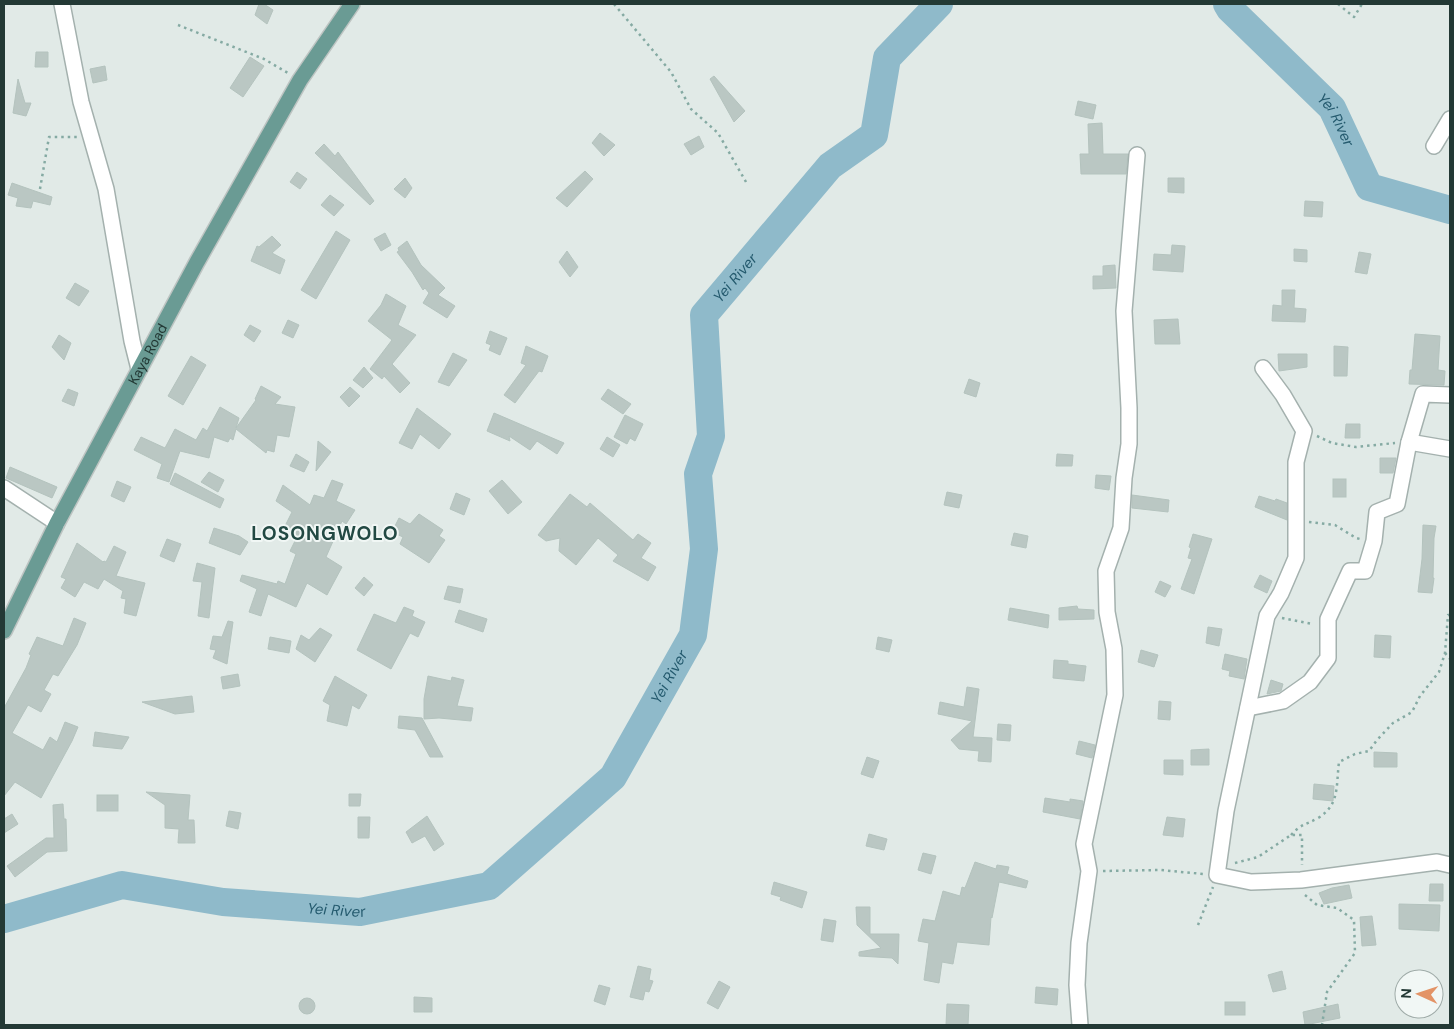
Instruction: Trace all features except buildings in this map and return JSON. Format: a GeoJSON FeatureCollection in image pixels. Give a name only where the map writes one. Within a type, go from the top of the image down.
{"type":"FeatureCollection","features":[{"type":"Feature","properties":{"kind":"main road","name":"Kaya Road"},"geometry":{"type":"LineString","coordinates":[[4,631],[57,523],[197,262],[300,80],[352,4]]}},
{"type":"Feature","properties":{"kind":"street"},"geometry":{"type":"LineString","coordinates":[[62,4],[81,102],[106,189],[132,341],[139,369]]}},
{"type":"Feature","properties":{"kind":"street"},"geometry":{"type":"LineString","coordinates":[[1434,146],[1450,119]]}},
{"type":"Feature","properties":{"kind":"street"},"geometry":{"type":"LineString","coordinates":[[1080,1025],[1077,985],[1089,871],[1084,844],[1115,695],[1114,649],[1107,612],[1106,572],[1121,528],[1124,478],[1129,444],[1130,408],[1124,311],[1137,155]]}},
{"type":"Feature","properties":{"kind":"street"},"geometry":{"type":"LineString","coordinates":[[1263,368],[1304,431],[1296,462],[1296,558],[1281,593],[1267,616],[1226,810],[1218,875],[1251,882],[1301,880],[1437,862],[1450,866]]}},
{"type":"Feature","properties":{"kind":"street"},"geometry":{"type":"LineString","coordinates":[[1248,708],[1283,701],[1310,682],[1328,658],[1328,618],[1350,572],[1366,571],[1374,541],[1377,512],[1397,504],[1409,442],[1423,394],[1450,395]]}},
{"type":"Feature","properties":{"kind":"street"},"geometry":{"type":"LineString","coordinates":[[1409,442],[1450,449]]}},
{"type":"Feature","properties":{"kind":"street"},"geometry":{"type":"LineString","coordinates":[[4,488],[57,523]]}},
{"type":"Feature","properties":{"kind":"path"},"geometry":{"type":"LineString","coordinates":[[614,4],[671,72],[691,109],[718,133],[746,182]]}},
{"type":"Feature","properties":{"kind":"path"},"geometry":{"type":"LineString","coordinates":[[1338,4],[1354,17],[1362,4]]}},
{"type":"Feature","properties":{"kind":"path"},"geometry":{"type":"LineString","coordinates":[[178,25],[264,59],[300,80]]}},
{"type":"Feature","properties":{"kind":"path"},"geometry":{"type":"LineString","coordinates":[[40,189],[49,137],[91,137]]}},
{"type":"Feature","properties":{"kind":"path"},"geometry":{"type":"LineString","coordinates":[[1304,431],[1332,443],[1356,447],[1409,442]]}},
{"type":"Feature","properties":{"kind":"path"},"geometry":{"type":"LineString","coordinates":[[1296,525],[1312,522],[1335,525],[1356,538],[1374,541]]}},
{"type":"Feature","properties":{"kind":"path"},"geometry":{"type":"LineString","coordinates":[[1235,863],[1258,857],[1292,835],[1300,826],[1317,819],[1329,810],[1336,796],[1340,762],[1355,754],[1370,752],[1377,740],[1393,723],[1412,712],[1420,696],[1439,672],[1445,654],[1448,615],[1450,615]]}},
{"type":"Feature","properties":{"kind":"path"},"geometry":{"type":"LineString","coordinates":[[1267,616],[1318,625],[1328,618]]}},
{"type":"Feature","properties":{"kind":"path"},"geometry":{"type":"LineString","coordinates":[[1445,654],[1450,659]]}},
{"type":"Feature","properties":{"kind":"path"},"geometry":{"type":"LineString","coordinates":[[1292,835],[1302,835],[1301,880],[1306,896],[1318,905],[1337,908],[1354,920],[1355,953],[1327,992],[1322,1025]]}},
{"type":"Feature","properties":{"kind":"path"},"geometry":{"type":"LineString","coordinates":[[1089,871],[1161,870],[1218,875],[1198,925]]}},
{"type":"Feature","properties":{"kind":"waterway","name":"Yei River"},"geometry":{"type":"LineString","coordinates":[[4,919],[122,885],[223,902],[360,912],[489,886],[613,777],[693,635],[704,549],[698,474],[711,436],[704,315],[830,166],[874,135],[887,58],[939,4]]}},
{"type":"Feature","properties":{"kind":"waterway","name":"Yei River"},"geometry":{"type":"LineString","coordinates":[[1227,4],[1332,108],[1369,187],[1450,210]]}},
{"type":"Feature","properties":{"kind":"district","name":"LOSONGWOLO"},"geometry":{"type":"Point","coordinates":[325,533]}}]}
